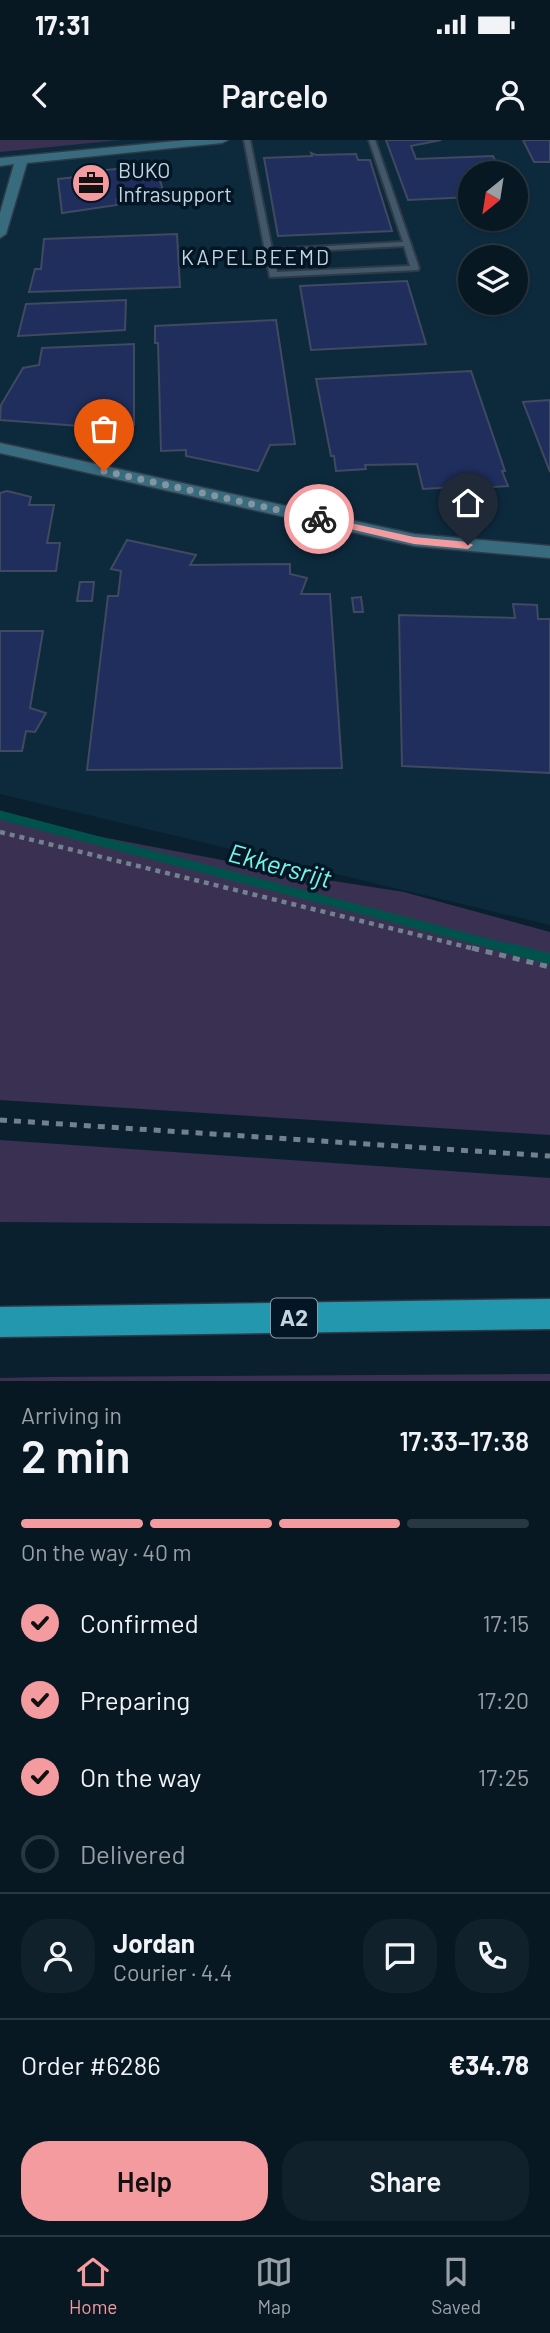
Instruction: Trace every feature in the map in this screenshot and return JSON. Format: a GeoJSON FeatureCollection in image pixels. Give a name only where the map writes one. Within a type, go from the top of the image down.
{"type":"FeatureCollection","features":[{"type":"Feature","properties":{"kind":"highway","name":"A2"},"geometry":{"type":"LineString","coordinates":[[0,1316],[38,1321],[550,1314]]}},
{"type":"Feature","properties":{"kind":"highway"},"geometry":{"type":"LineString","coordinates":[[0,1322],[38,1321]]}},
{"type":"Feature","properties":{"kind":"street"},"geometry":{"type":"LineString","coordinates":[[0,162],[222,140]]}},
{"type":"Feature","properties":{"kind":"street"},"geometry":{"type":"LineString","coordinates":[[0,234],[21,162]]}},
{"type":"Feature","properties":{"kind":"street"},"geometry":{"type":"LineString","coordinates":[[0,449],[414,540],[550,552]]}},
{"type":"Feature","properties":{"kind":"lane"},"geometry":{"type":"LineString","coordinates":[[247,140],[273,275],[415,268],[372,140]]}},
{"type":"Feature","properties":{"kind":"lane"},"geometry":{"type":"LineString","coordinates":[[269,251],[407,244]]}},
{"type":"Feature","properties":{"kind":"path"},"geometry":{"type":"LineString","coordinates":[[0,832],[550,967]]}},
{"type":"Feature","properties":{"kind":"path"},"geometry":{"type":"LineString","coordinates":[[0,1120],[550,1156]]}},
{"type":"Feature","properties":{"kind":"shaded area","name":"KAPELBEEMD"},"geometry":{"type":"Polygon","coordinates":[[[0,140],[550,140],[550,925],[0,794],[0,140]]]}},
{"type":"Feature","properties":{"kind":"shaded area"},"geometry":{"type":"Polygon","coordinates":[[[0,140],[121,140],[0,152],[0,140]]]}},
{"type":"Feature","properties":{"kind":"shaded area"},"geometry":{"type":"Polygon","coordinates":[[[0,811],[86,834],[404,892],[550,932],[550,1135],[0,1100],[0,811]]]}},
{"type":"Feature","properties":{"kind":"shaded area"},"geometry":{"type":"Polygon","coordinates":[[[0,1140],[550,1178],[550,1226],[0,1222],[0,1140]]]}},
{"type":"Feature","properties":{"kind":"shaded area"},"geometry":{"type":"Polygon","coordinates":[[[550,1374],[550,1381],[0,1381],[0,1378],[45,1377],[550,1374]]]}},
{"type":"Feature","properties":{"kind":"building"},"geometry":{"type":"Polygon","coordinates":[[[386,140],[441,140],[411,146],[416,159],[493,156],[495,161],[458,161],[458,198],[408,200],[386,140]]]}},
{"type":"Feature","properties":{"kind":"building"},"geometry":{"type":"Polygon","coordinates":[[[523,140],[550,140],[550,162],[534,162],[523,140]]]}},
{"type":"Feature","properties":{"kind":"building"},"geometry":{"type":"Polygon","coordinates":[[[311,153],[356,154],[358,160],[370,160],[392,231],[278,236],[264,158],[312,156],[311,153]]]}},
{"type":"Feature","properties":{"kind":"building"},"geometry":{"type":"Polygon","coordinates":[[[155,165],[164,193],[116,199],[117,205],[62,213],[58,179],[77,177],[77,173],[155,165]]]}},
{"type":"Feature","properties":{"kind":"building"},"geometry":{"type":"Polygon","coordinates":[[[177,234],[180,287],[29,292],[35,269],[41,269],[44,239],[177,234]]]}},
{"type":"Feature","properties":{"kind":"building"},"geometry":{"type":"Polygon","coordinates":[[[407,281],[426,344],[311,350],[300,286],[407,281]]]}},
{"type":"Feature","properties":{"kind":"building"},"geometry":{"type":"Polygon","coordinates":[[[126,300],[125,330],[18,336],[26,304],[126,300]]]}},
{"type":"Feature","properties":{"kind":"building"},"geometry":{"type":"Polygon","coordinates":[[[276,320],[295,444],[270,445],[258,471],[186,456],[186,450],[161,451],[158,343],[155,343],[155,326],[276,320]]]}},
{"type":"Feature","properties":{"kind":"building"},"geometry":{"type":"Polygon","coordinates":[[[134,344],[134,425],[91,417],[86,425],[80,426],[0,420],[1,405],[23,368],[39,365],[42,348],[134,344]]]}},
{"type":"Feature","properties":{"kind":"building"},"geometry":{"type":"Polygon","coordinates":[[[471,371],[508,486],[477,488],[476,484],[471,484],[472,486],[423,489],[417,464],[365,465],[366,469],[336,471],[316,379],[471,371]]]}},
{"type":"Feature","properties":{"kind":"building"},"geometry":{"type":"Polygon","coordinates":[[[550,400],[550,472],[523,402],[550,400]]]}},
{"type":"Feature","properties":{"kind":"building"},"geometry":{"type":"Polygon","coordinates":[[[7,491],[31,497],[29,505],[54,505],[47,543],[60,543],[56,571],[0,571],[0,493],[7,491]]]}},
{"type":"Feature","properties":{"kind":"building"},"geometry":{"type":"Polygon","coordinates":[[[127,540],[196,555],[190,565],[290,564],[290,574],[307,578],[301,594],[330,594],[342,768],[87,770],[108,596],[118,596],[121,571],[111,569],[127,540]]]}},
{"type":"Feature","properties":{"kind":"building"},"geometry":{"type":"Polygon","coordinates":[[[80,582],[94,582],[92,601],[77,601],[80,582]]]}},
{"type":"Feature","properties":{"kind":"building"},"geometry":{"type":"Polygon","coordinates":[[[361,597],[363,612],[354,612],[352,598],[361,597]]]}},
{"type":"Feature","properties":{"kind":"building"},"geometry":{"type":"Polygon","coordinates":[[[513,604],[537,605],[538,619],[550,619],[550,773],[402,766],[399,615],[515,618],[513,604]]]}},
{"type":"Feature","properties":{"kind":"building"},"geometry":{"type":"Polygon","coordinates":[[[0,631],[43,631],[30,708],[46,713],[35,732],[26,731],[22,751],[0,751],[0,631]]]}},
{"type":"Feature","properties":{"kind":"waterway","name":"Ekkersrijt"},"geometry":{"type":"LineString","coordinates":[[0,815],[514,950]]}},
{"type":"Feature","properties":{"kind":"waterway","name":"Ekkersrijt"},"geometry":{"type":"LineString","coordinates":[[507,948],[550,959]]}},
{"type":"Feature","properties":{"kind":"way so far"},"geometry":{"type":"LineString","coordinates":[[104,471],[319,519]]}},
{"type":"Feature","properties":{"kind":"place","name":"BUKO Infrasupport"},"geometry":{"type":"Point","coordinates":[91,183]}},
{"type":"Feature","properties":{"kind":"district","name":"KAPELBEEMD"},"geometry":{"type":"Point","coordinates":[256,258]}},
{"type":"Feature","properties":{"kind":"route"},"geometry":{"type":"LineString","coordinates":[[319,519],[414,540],[468,545]]}}]}
